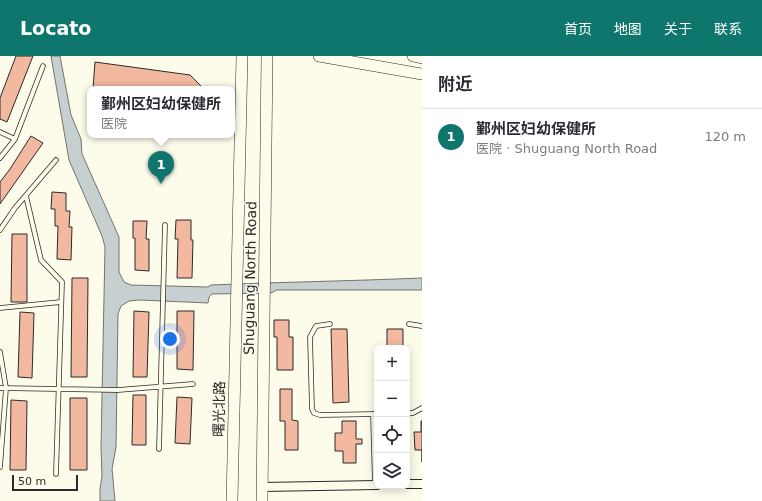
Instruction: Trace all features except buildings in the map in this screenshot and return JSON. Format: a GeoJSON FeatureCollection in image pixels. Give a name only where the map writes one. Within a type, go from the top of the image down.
{"type":"FeatureCollection","features":[{"type":"Feature","properties":{"kind":"main road","name":"Shuguang North Road"},"geometry":{"type":"LineString","coordinates":[[236,318],[242,56]]}},
{"type":"Feature","properties":{"kind":"main road","name":"Shuguang North Road"},"geometry":{"type":"LineString","coordinates":[[262,501],[267,56]]}},
{"type":"Feature","properties":{"kind":"main road"},"geometry":{"type":"LineString","coordinates":[[319,56],[422,74]]}},
{"type":"Feature","properties":{"kind":"main road"},"geometry":{"type":"LineString","coordinates":[[413,56],[422,58]]}},
{"type":"Feature","properties":{"kind":"main road","name":"曙光北路"},"geometry":{"type":"LineString","coordinates":[[232,501],[236,318]]}},
{"type":"Feature","properties":{"kind":"street"},"geometry":{"type":"LineString","coordinates":[[410,484],[422,484]]}},
{"type":"Feature","properties":{"kind":"street"},"geometry":{"type":"LineString","coordinates":[[262,487],[374,485]]}},
{"type":"Feature","properties":{"kind":"lane"},"geometry":{"type":"LineString","coordinates":[[0,158],[15,139],[43,66]]}},
{"type":"Feature","properties":{"kind":"lane"},"geometry":{"type":"LineString","coordinates":[[0,132],[15,139]]}},
{"type":"Feature","properties":{"kind":"lane"},"geometry":{"type":"LineString","coordinates":[[0,230],[56,160]]}},
{"type":"Feature","properties":{"kind":"lane"},"geometry":{"type":"LineString","coordinates":[[26,196],[41,260],[62,282],[60,388],[56,474]]}},
{"type":"Feature","properties":{"kind":"lane"},"geometry":{"type":"LineString","coordinates":[[159,449],[166,225]]}},
{"type":"Feature","properties":{"kind":"lane"},"geometry":{"type":"LineString","coordinates":[[0,308],[61,302]]}},
{"type":"Feature","properties":{"kind":"lane"},"geometry":{"type":"LineString","coordinates":[[330,324],[316,326],[310,337],[312,409],[314,413],[320,415],[374,414]]}},
{"type":"Feature","properties":{"kind":"lane"},"geometry":{"type":"LineString","coordinates":[[409,324],[422,326]]}},
{"type":"Feature","properties":{"kind":"lane"},"geometry":{"type":"LineString","coordinates":[[0,352],[6,388],[0,467]]}},
{"type":"Feature","properties":{"kind":"lane"},"geometry":{"type":"LineString","coordinates":[[0,388],[118,390],[193,384]]}},
{"type":"Feature","properties":{"kind":"lane"},"geometry":{"type":"LineString","coordinates":[[410,414],[422,408]]}},
{"type":"Feature","properties":{"kind":"lane"},"geometry":{"type":"LineString","coordinates":[[375,417],[376,453]]}},
{"type":"Feature","properties":{"kind":"shaded area"},"geometry":{"type":"Polygon","coordinates":[[[51,56],[60,56],[71,115],[81,139],[82,154],[119,237],[119,272],[124,282],[131,285],[208,287],[211,285],[422,278],[422,290],[277,290],[271,293],[212,294],[209,297],[208,303],[140,300],[129,301],[121,306],[118,314],[116,447],[112,469],[115,501],[100,501],[102,476],[101,447],[105,247],[102,236],[69,160],[51,56]]]}},
{"type":"Feature","properties":{"kind":"place","name":"鄞州区妇幼保健所"},"geometry":{"type":"Point","coordinates":[161,184]}}]}
